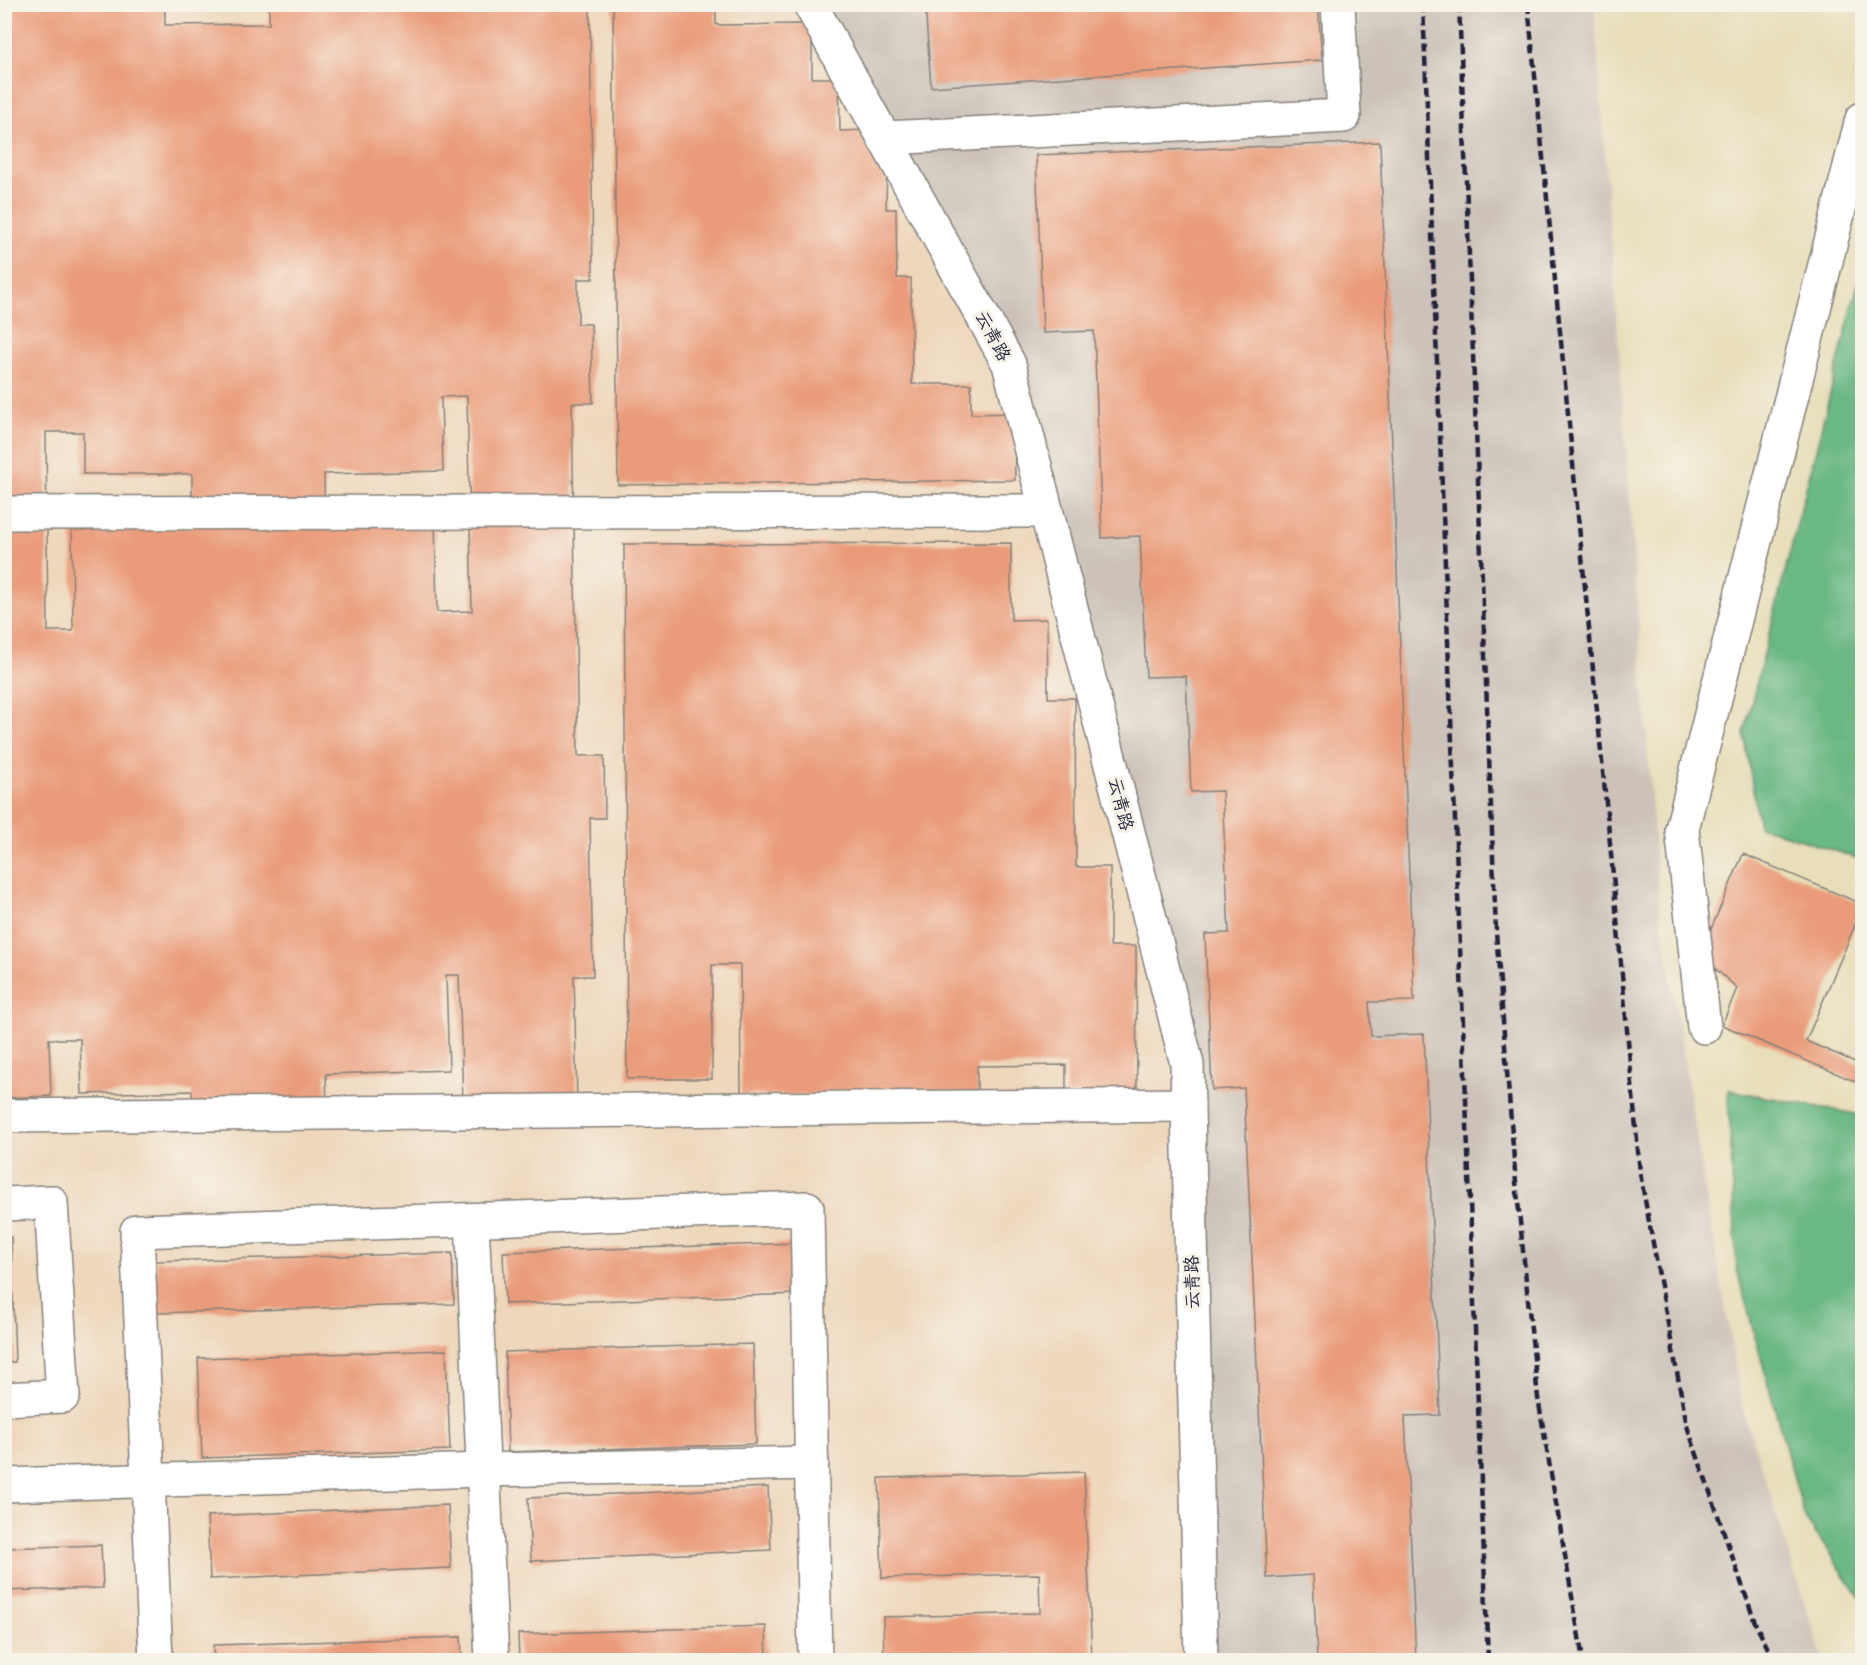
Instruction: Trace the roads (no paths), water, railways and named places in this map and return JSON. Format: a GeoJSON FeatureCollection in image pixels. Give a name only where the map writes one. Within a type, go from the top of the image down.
{"type":"FeatureCollection","features":[{"type":"Feature","properties":{"kind":"street","name":"云青路"},"geometry":{"type":"LineString","coordinates":[[810,4],[1009,364],[1187,1064],[1201,1660]]}},
{"type":"Feature","properties":{"kind":"street"},"geometry":{"type":"LineString","coordinates":[[884,138],[1344,116],[1338,4]]}},
{"type":"Feature","properties":{"kind":"street"},"geometry":{"type":"LineString","coordinates":[[1704,1027],[1682,829],[1863,119]]}},
{"type":"Feature","properties":{"kind":"street"},"geometry":{"type":"LineString","coordinates":[[4,513],[1046,511]]}},
{"type":"Feature","properties":{"kind":"street"},"geometry":{"type":"LineString","coordinates":[[4,1116],[1188,1105]]}},
{"type":"Feature","properties":{"kind":"street"},"geometry":{"type":"LineString","coordinates":[[4,1204],[51,1202],[63,1396],[4,1399]]}},
{"type":"Feature","properties":{"kind":"street"},"geometry":{"type":"LineString","coordinates":[[156,1660],[137,1231],[807,1208],[815,1660]]}},
{"type":"Feature","properties":{"kind":"street"},"geometry":{"type":"LineString","coordinates":[[472,1220],[492,1660]]}},
{"type":"Feature","properties":{"kind":"street"},"geometry":{"type":"LineString","coordinates":[[4,1485],[484,1470],[812,1463]]}},
{"type":"Feature","properties":{"kind":"railway"},"geometry":{"type":"LineString","coordinates":[[1423,4],[1488,1660]]}},
{"type":"Feature","properties":{"kind":"railway"},"geometry":{"type":"LineString","coordinates":[[1459,4],[1496,932],[1515,1172],[1538,1398],[1583,1660]]}},
{"type":"Feature","properties":{"kind":"railway"},"geometry":{"type":"LineString","coordinates":[[1528,4],[1640,1173],[1687,1426],[1756,1625],[1774,1660]]}}]}
